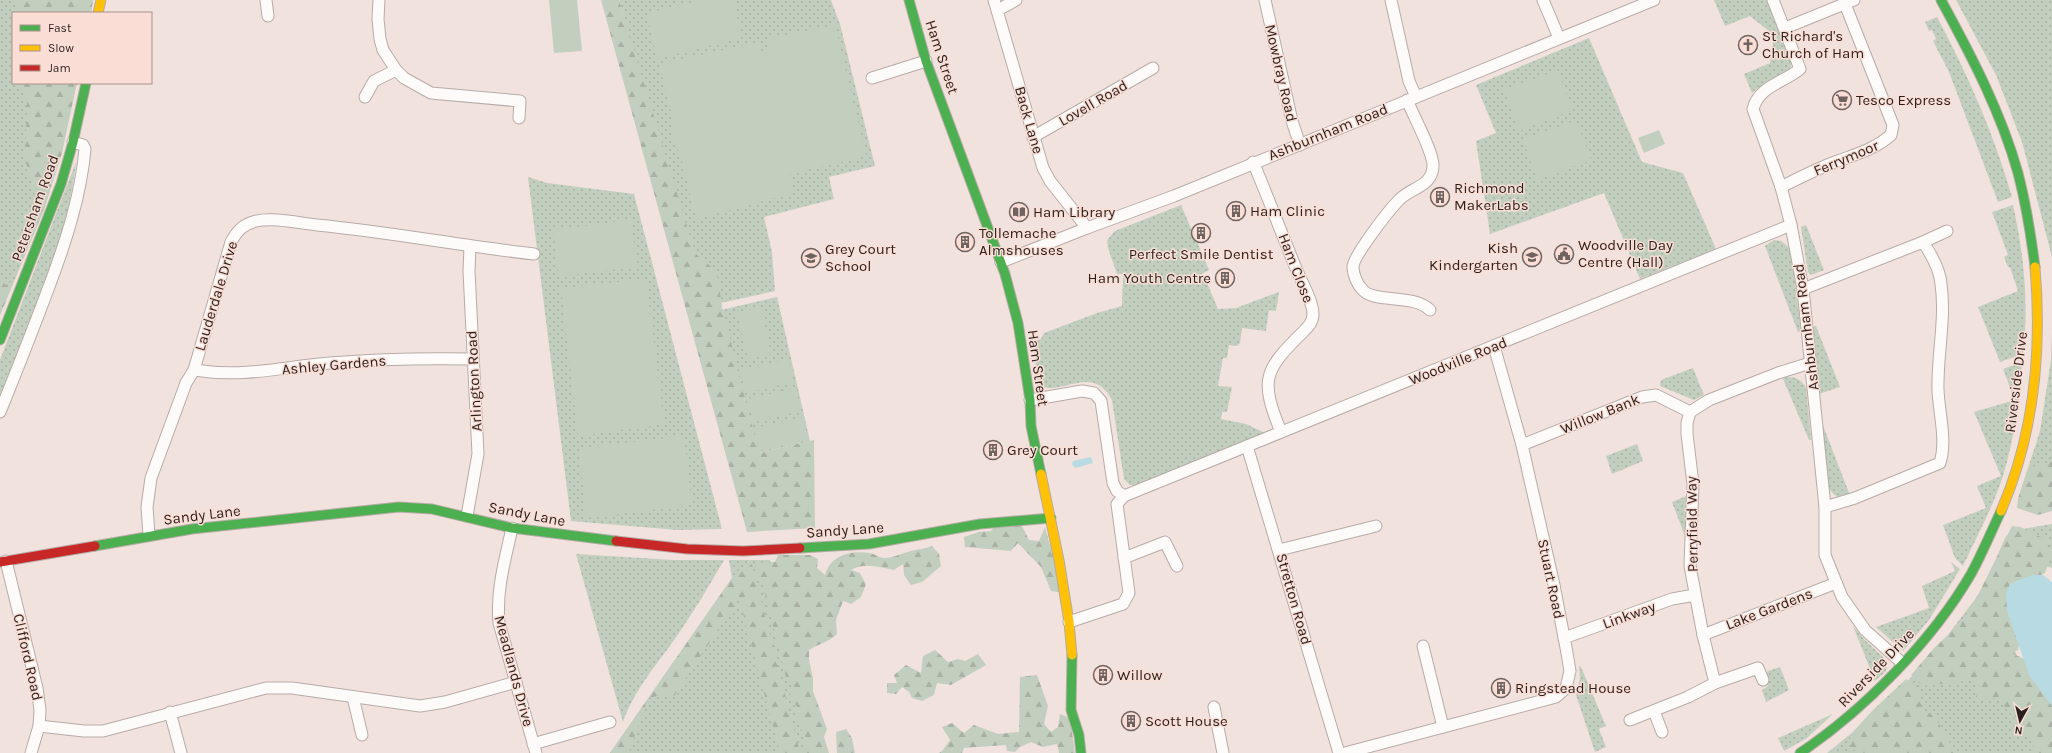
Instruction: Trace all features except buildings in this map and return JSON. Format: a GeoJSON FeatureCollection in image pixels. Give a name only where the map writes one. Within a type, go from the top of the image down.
{"type":"FeatureCollection","features":[{"type":"Feature","properties":{"kind":"street"},"geometry":{"type":"LineString","coordinates":[[98,12],[101,0]]}},
{"type":"Feature","properties":{"kind":"street"},"geometry":{"type":"LineString","coordinates":[[266,0],[268,16]]}},
{"type":"Feature","properties":{"kind":"street"},"geometry":{"type":"LineString","coordinates":[[379,0],[380,39],[383,50],[396,70],[417,86],[431,93],[520,101],[519,118]]}},
{"type":"Feature","properties":{"kind":"street","name":"Ham Street"},"geometry":{"type":"LineString","coordinates":[[909,0],[926,61],[1001,262],[1022,339],[1030,400],[1031,426],[1051,518],[1069,622],[1072,645],[1071,710],[1079,735],[1081,753]]}},
{"type":"Feature","properties":{"kind":"street"},"geometry":{"type":"LineString","coordinates":[[996,5],[1016,0]]}},
{"type":"Feature","properties":{"kind":"street","name":"Mowbray Road"},"geometry":{"type":"LineString","coordinates":[[1265,0],[1292,121],[1300,145]]}},
{"type":"Feature","properties":{"kind":"street"},"geometry":{"type":"LineString","coordinates":[[1391,0],[1409,82],[1411,99],[1433,164],[1431,176],[1426,183],[1400,198],[1358,253],[1353,267],[1355,278],[1362,290],[1372,295],[1417,302],[1430,310]]}},
{"type":"Feature","properties":{"kind":"street"},"geometry":{"type":"LineString","coordinates":[[1543,0],[1559,38]]}},
{"type":"Feature","properties":{"kind":"street","name":"Ashburnham Road"},"geometry":{"type":"LineString","coordinates":[[1001,262],[1174,196],[1253,162],[1300,145],[1654,0]]}},
{"type":"Feature","properties":{"kind":"street","name":"Ashburnham Road"},"geometry":{"type":"LineString","coordinates":[[1773,0],[1800,69],[1791,77],[1764,91],[1756,99],[1753,109],[1781,187],[1791,225],[1803,289],[1825,507],[1825,554],[1842,597],[1865,630],[1902,663]]}},
{"type":"Feature","properties":{"kind":"street","name":"Riverside Drive"},"geometry":{"type":"LineString","coordinates":[[1800,753],[1856,711],[1894,674],[1932,630],[1971,573],[2003,505],[2020,455],[2030,413],[2037,339],[2038,288],[2028,218],[2020,180],[1983,82],[1941,0]]}},
{"type":"Feature","properties":{"kind":"street"},"geometry":{"type":"LineString","coordinates":[[1785,28],[1849,2]]}},
{"type":"Feature","properties":{"kind":"street","name":"Ferrymoor"},"geometry":{"type":"LineString","coordinates":[[1781,187],[1838,161],[1860,154],[1882,143],[1891,135],[1893,125],[1849,2]]}},
{"type":"Feature","properties":{"kind":"street","name":"Back Lane"},"geometry":{"type":"LineString","coordinates":[[996,5],[1043,168],[1050,181],[1087,228]]}},
{"type":"Feature","properties":{"kind":"street"},"geometry":{"type":"LineString","coordinates":[[872,78],[926,61]]}},
{"type":"Feature","properties":{"kind":"street","name":"Lovell Road"},"geometry":{"type":"LineString","coordinates":[[1033,137],[1153,68]]}},
{"type":"Feature","properties":{"kind":"street"},"geometry":{"type":"LineString","coordinates":[[365,96],[374,81],[396,70]]}},
{"type":"Feature","properties":{"kind":"street","name":"Petersham Road"},"geometry":{"type":"LineString","coordinates":[[0,340],[61,184],[73,142],[86,84]]}},
{"type":"Feature","properties":{"kind":"street"},"geometry":{"type":"LineString","coordinates":[[0,412],[29,342],[66,239],[77,196],[85,149],[83,145],[73,142]]}},
{"type":"Feature","properties":{"kind":"street","name":"Ham Close"},"geometry":{"type":"LineString","coordinates":[[1253,162],[1313,314],[1310,325],[1281,353],[1270,373],[1268,393],[1272,410],[1281,432]]}},
{"type":"Feature","properties":{"kind":"street","name":"Lauderdale Drive"},"geometry":{"type":"LineString","coordinates":[[149,535],[147,507],[151,478],[186,383],[194,370],[231,242],[237,230],[256,221],[275,221],[372,230],[470,246],[534,254]]}},
{"type":"Feature","properties":{"kind":"street","name":"Woodville Road"},"geometry":{"type":"LineString","coordinates":[[1124,496],[1791,225]]}},
{"type":"Feature","properties":{"kind":"street"},"geometry":{"type":"LineString","coordinates":[[1803,289],[1923,242],[1947,231]]}},
{"type":"Feature","properties":{"kind":"street"},"geometry":{"type":"LineString","coordinates":[[1825,507],[1855,498],[1940,463],[1943,452],[1938,389],[1943,318],[1941,283],[1931,254],[1923,242]]}},
{"type":"Feature","properties":{"kind":"street","name":"Arlington Road"},"geometry":{"type":"LineString","coordinates":[[467,516],[478,454],[469,271],[470,246]]}},
{"type":"Feature","properties":{"kind":"street","name":"Stuart Road"},"geometry":{"type":"LineString","coordinates":[[1346,753],[1556,697],[1566,688],[1570,671],[1554,584],[1522,445],[1494,346]]}},
{"type":"Feature","properties":{"kind":"street","name":"Ashley Gardens"},"geometry":{"type":"LineString","coordinates":[[194,370],[219,374],[253,374],[330,363],[418,358],[473,359]]}},
{"type":"Feature","properties":{"kind":"street"},"geometry":{"type":"LineString","coordinates":[[1690,412],[1709,400],[1778,373],[1810,363]]}},
{"type":"Feature","properties":{"kind":"street"},"geometry":{"type":"LineString","coordinates":[[1030,400],[1082,391],[1097,396],[1101,401],[1113,483],[1116,491],[1124,496],[1117,504],[1129,593],[1123,604],[1069,622]]}},
{"type":"Feature","properties":{"kind":"street","name":"Willow Bank"},"geometry":{"type":"LineString","coordinates":[[1522,445],[1642,397],[1656,395],[1690,412]]}},
{"type":"Feature","properties":{"kind":"street","name":"Perryfield Way"},"geometry":{"type":"LineString","coordinates":[[1690,412],[1687,429],[1694,484],[1690,558],[1695,595],[1715,683]]}},
{"type":"Feature","properties":{"kind":"street","name":"Stretton Road"},"geometry":{"type":"LineString","coordinates":[[1247,446],[1339,753]]}},
{"type":"Feature","properties":{"kind":"street","name":"Sandy Lane"},"geometry":{"type":"LineString","coordinates":[[3,561],[149,535],[399,507],[432,509],[467,516],[512,528],[584,538],[671,547],[743,550],[870,544],[980,524],[1051,518]]}},
{"type":"Feature","properties":{"kind":"street"},"geometry":{"type":"LineString","coordinates":[[1279,550],[1376,526]]}},
{"type":"Feature","properties":{"kind":"street","name":"Meadlands Drive"},"geometry":{"type":"LineString","coordinates":[[512,528],[497,602],[499,623],[534,749],[610,722]]}},
{"type":"Feature","properties":{"kind":"street"},"geometry":{"type":"LineString","coordinates":[[1124,558],[1165,542],[1177,566]]}},
{"type":"Feature","properties":{"kind":"street","name":"Clifford Road"},"geometry":{"type":"LineString","coordinates":[[3,561],[37,688],[40,710],[39,726],[31,753]]}},
{"type":"Feature","properties":{"kind":"street","name":"Lake Gardens"},"geometry":{"type":"LineString","coordinates":[[1703,635],[1836,583]]}},
{"type":"Feature","properties":{"kind":"street","name":"Linkway"},"geometry":{"type":"LineString","coordinates":[[1564,638],[1672,599],[1695,595]]}},
{"type":"Feature","properties":{"kind":"street"},"geometry":{"type":"LineString","coordinates":[[1423,646],[1443,727]]}},
{"type":"Feature","properties":{"kind":"street"},"geometry":{"type":"LineString","coordinates":[[1630,720],[1688,697],[1715,683],[1758,668],[1763,680]]}},
{"type":"Feature","properties":{"kind":"street"},"geometry":{"type":"LineString","coordinates":[[39,726],[84,731],[103,731],[170,712],[266,688],[292,688],[420,706],[445,702],[516,682]]}},
{"type":"Feature","properties":{"kind":"street"},"geometry":{"type":"LineString","coordinates":[[353,697],[362,735]]}},
{"type":"Feature","properties":{"kind":"street"},"geometry":{"type":"LineString","coordinates":[[1214,708],[1223,753]]}},
{"type":"Feature","properties":{"kind":"street"},"geometry":{"type":"LineString","coordinates":[[1654,711],[1662,732]]}},
{"type":"Feature","properties":{"kind":"street"},"geometry":{"type":"LineString","coordinates":[[170,712],[182,753]]}},
{"type":"Feature","properties":{"kind":"green space"},"geometry":{"type":"Polygon","coordinates":[[[0,0],[93,0],[91,12],[12,12],[12,84],[77,84],[44,210],[0,315],[0,0]]]}},
{"type":"Feature","properties":{"kind":"green space"},"geometry":{"type":"Polygon","coordinates":[[[17,0],[93,0],[91,12],[15,12],[17,0]]]}},
{"type":"Feature","properties":{"kind":"green space"},"geometry":{"type":"Polygon","coordinates":[[[549,0],[577,0],[582,51],[554,53],[549,0]]]}},
{"type":"Feature","properties":{"kind":"green space"},"geometry":{"type":"Polygon","coordinates":[[[601,0],[619,0],[695,253],[717,272],[722,307],[759,453],[814,440],[815,528],[747,532],[601,0]]]}},
{"type":"Feature","properties":{"kind":"green space"},"geometry":{"type":"Polygon","coordinates":[[[619,0],[831,0],[840,24],[875,166],[829,177],[834,199],[764,217],[772,252],[775,291],[716,304],[698,287],[619,0]]]}},
{"type":"Feature","properties":{"kind":"green space"},"geometry":{"type":"Polygon","coordinates":[[[702,0],[734,0],[741,38],[657,59],[647,13],[702,0]]]}},
{"type":"Feature","properties":{"kind":"green space"},"geometry":{"type":"Polygon","coordinates":[[[1714,0],[1767,0],[1792,63],[1786,73],[1763,85],[1752,93],[1744,74],[1770,63],[1774,35],[1750,16],[1725,26],[1714,0]]]}},
{"type":"Feature","properties":{"kind":"green space"},"geometry":{"type":"Polygon","coordinates":[[[1956,0],[2052,0],[2052,257],[2022,142],[1996,75],[1956,0]]]}},
{"type":"Feature","properties":{"kind":"green space"},"geometry":{"type":"Polygon","coordinates":[[[1937,17],[1970,83],[1989,128],[2012,197],[1998,202],[1949,72],[1933,41],[1936,39],[1932,30],[1929,31],[1925,22],[1937,17]]]}},
{"type":"Feature","properties":{"kind":"green space"},"geometry":{"type":"Polygon","coordinates":[[[835,25],[866,156],[790,174],[794,193],[696,219],[680,153],[673,141],[673,120],[659,64],[759,42],[762,54],[769,53],[766,39],[835,25]]]}},
{"type":"Feature","properties":{"kind":"green space"},"geometry":{"type":"Polygon","coordinates":[[[12,37],[12,65],[10,51],[12,37]]]}},
{"type":"Feature","properties":{"kind":"green space"},"geometry":{"type":"Polygon","coordinates":[[[1589,38],[1642,162],[1683,173],[1716,249],[1640,279],[1604,193],[1490,234],[1476,141],[1496,133],[1476,85],[1589,38]]]}},
{"type":"Feature","properties":{"kind":"green space"},"geometry":{"type":"Polygon","coordinates":[[[1558,70],[1572,110],[1519,131],[1504,90],[1558,70]]]}},
{"type":"Feature","properties":{"kind":"green space"},"geometry":{"type":"Polygon","coordinates":[[[18,84],[77,84],[62,153],[44,210],[38,209],[25,159],[27,102],[18,84]]]}},
{"type":"Feature","properties":{"kind":"green space"},"geometry":{"type":"Polygon","coordinates":[[[1576,120],[1591,160],[1537,180],[1523,140],[1576,120]]]}},
{"type":"Feature","properties":{"kind":"green space"},"geometry":{"type":"Polygon","coordinates":[[[1659,130],[1665,144],[1644,153],[1638,138],[1659,130]]]}},
{"type":"Feature","properties":{"kind":"green space"},"geometry":{"type":"Polygon","coordinates":[[[76,162],[65,223],[56,253],[35,312],[0,399],[0,360],[76,162]]]}},
{"type":"Feature","properties":{"kind":"green space"},"geometry":{"type":"Polygon","coordinates":[[[528,177],[547,183],[634,194],[722,529],[677,530],[571,521],[528,177]]]}},
{"type":"Feature","properties":{"kind":"green space"},"geometry":{"type":"Polygon","coordinates":[[[1181,205],[1209,270],[1200,275],[1207,283],[1218,309],[1236,308],[1279,292],[1276,311],[1269,310],[1266,331],[1242,328],[1240,343],[1237,346],[1229,345],[1227,358],[1223,358],[1218,386],[1232,387],[1227,412],[1222,412],[1221,419],[1246,424],[1265,433],[1136,486],[1130,485],[1124,479],[1112,400],[1104,389],[1096,384],[1086,382],[1048,388],[1039,386],[1032,341],[1041,339],[1044,333],[1097,313],[1122,306],[1123,274],[1117,274],[1108,248],[1107,240],[1115,231],[1181,205]]]}},
{"type":"Feature","properties":{"kind":"green space"},"geometry":{"type":"Polygon","coordinates":[[[2013,205],[2023,261],[2026,316],[2025,335],[2023,354],[2000,362],[1978,307],[2018,291],[2010,267],[2008,267],[2004,257],[2008,255],[1992,212],[2013,205]]]}},
{"type":"Feature","properties":{"kind":"green space"},"geometry":{"type":"Polygon","coordinates":[[[631,220],[637,267],[559,276],[553,230],[631,220]]]}},
{"type":"Feature","properties":{"kind":"green space"},"geometry":{"type":"Polygon","coordinates":[[[1806,225],[1824,270],[1811,275],[1808,272],[1801,227],[1806,225]]]}},
{"type":"Feature","properties":{"kind":"green space"},"geometry":{"type":"Polygon","coordinates":[[[1774,240],[1781,241],[1791,249],[1801,331],[1798,332],[1765,246],[1774,240]]]}},
{"type":"Feature","properties":{"kind":"green space"},"geometry":{"type":"Polygon","coordinates":[[[0,272],[5,285],[10,282],[13,284],[0,315],[0,272]]]}},
{"type":"Feature","properties":{"kind":"green space"},"geometry":{"type":"Polygon","coordinates":[[[646,279],[664,424],[578,436],[561,288],[646,279]]]}},
{"type":"Feature","properties":{"kind":"green space"},"geometry":{"type":"Polygon","coordinates":[[[777,297],[810,441],[754,454],[721,310],[777,297]]]}},
{"type":"Feature","properties":{"kind":"green space"},"geometry":{"type":"Polygon","coordinates":[[[761,307],[771,354],[748,359],[737,313],[761,307]]]}},
{"type":"Feature","properties":{"kind":"green space"},"geometry":{"type":"Polygon","coordinates":[[[1816,326],[1840,387],[1819,394],[1813,327],[1816,326]]]}},
{"type":"Feature","properties":{"kind":"green space"},"geometry":{"type":"Polygon","coordinates":[[[2052,332],[2052,488],[2018,499],[2040,431],[2051,360],[2052,332]]]}},
{"type":"Feature","properties":{"kind":"green space"},"geometry":{"type":"Polygon","coordinates":[[[789,359],[794,382],[746,393],[740,370],[789,359]]]}},
{"type":"Feature","properties":{"kind":"green space"},"geometry":{"type":"Polygon","coordinates":[[[2022,362],[2016,420],[2003,476],[1990,510],[1963,566],[1955,558],[1943,525],[1986,508],[1977,486],[2001,476],[1974,412],[2015,400],[2003,369],[2022,362]]]}},
{"type":"Feature","properties":{"kind":"green space"},"geometry":{"type":"Polygon","coordinates":[[[1693,368],[1704,395],[1694,400],[1660,386],[1661,380],[1693,368]]]}},
{"type":"Feature","properties":{"kind":"green space"},"geometry":{"type":"Polygon","coordinates":[[[1787,377],[1798,380],[1803,383],[1806,388],[1811,440],[1809,440],[1783,379],[1787,377]]]}},
{"type":"Feature","properties":{"kind":"green space"},"geometry":{"type":"Polygon","coordinates":[[[796,388],[801,411],[753,422],[747,399],[796,388]]]}},
{"type":"Feature","properties":{"kind":"green space"},"geometry":{"type":"Polygon","coordinates":[[[803,417],[808,440],[759,451],[754,428],[803,417]]]}},
{"type":"Feature","properties":{"kind":"green space"},"geometry":{"type":"Polygon","coordinates":[[[1822,423],[1851,498],[1844,499],[1838,497],[1833,494],[1829,488],[1822,423]]]}},
{"type":"Feature","properties":{"kind":"green space"},"geometry":{"type":"Polygon","coordinates":[[[684,436],[692,505],[586,518],[579,448],[684,436]]]}},
{"type":"Feature","properties":{"kind":"green space"},"geometry":{"type":"Polygon","coordinates":[[[1637,444],[1643,461],[1612,474],[1606,456],[1637,444]]]}},
{"type":"Feature","properties":{"kind":"green space"},"geometry":{"type":"Polygon","coordinates":[[[2052,461],[2052,511],[2038,515],[2017,508],[2018,499],[2028,468],[2052,461]]]}},
{"type":"Feature","properties":{"kind":"green space"},"geometry":{"type":"Polygon","coordinates":[[[1689,495],[1688,544],[1672,502],[1689,495]]]}},
{"type":"Feature","properties":{"kind":"green space"},"geometry":{"type":"Polygon","coordinates":[[[1021,524],[1029,540],[1039,541],[1045,527],[1063,593],[1051,591],[1041,567],[1018,543],[1011,551],[965,547],[964,537],[979,532],[991,531],[995,526],[1021,524]]]}},
{"type":"Feature","properties":{"kind":"green space"},"geometry":{"type":"Polygon","coordinates":[[[2052,524],[2052,568],[2041,565],[1999,606],[2052,753],[1827,753],[1879,711],[1934,653],[1983,589],[2006,536],[2022,529],[2052,524]]]}},
{"type":"Feature","properties":{"kind":"green space"},"geometry":{"type":"Polygon","coordinates":[[[2012,526],[2020,527],[2047,540],[2052,554],[2045,573],[2032,579],[2018,650],[2011,653],[2029,661],[2052,695],[2052,753],[2029,753],[2035,744],[1998,698],[1976,699],[1977,680],[1923,686],[1911,675],[1935,647],[1961,623],[1980,591],[2012,526]]]}},
{"type":"Feature","properties":{"kind":"green space"},"geometry":{"type":"Polygon","coordinates":[[[932,546],[939,554],[941,566],[922,582],[911,585],[904,575],[903,564],[894,570],[861,566],[851,570],[860,573],[866,584],[861,597],[851,604],[843,601],[836,620],[837,634],[831,639],[809,650],[809,660],[813,678],[813,691],[827,729],[824,737],[829,753],[805,753],[801,723],[796,717],[797,707],[790,694],[793,686],[787,682],[762,582],[757,576],[755,563],[775,562],[778,555],[810,555],[818,559],[817,568],[825,575],[831,563],[836,558],[849,553],[863,552],[888,558],[932,546]]]}},
{"type":"Feature","properties":{"kind":"green space"},"geometry":{"type":"Polygon","coordinates":[[[576,554],[674,560],[724,560],[683,627],[633,699],[623,722],[576,554]]]}},
{"type":"Feature","properties":{"kind":"green space"},"geometry":{"type":"Polygon","coordinates":[[[729,560],[770,560],[819,753],[610,753],[732,578],[729,560]]]}},
{"type":"Feature","properties":{"kind":"green space"},"geometry":{"type":"Polygon","coordinates":[[[1951,562],[1960,569],[1929,620],[1903,651],[1876,627],[1929,608],[1922,586],[1955,571],[1951,562]]]}},
{"type":"Feature","properties":{"kind":"green space"},"geometry":{"type":"Polygon","coordinates":[[[752,564],[800,753],[780,753],[739,598],[674,696],[662,695],[648,698],[732,578],[752,564]]]}},
{"type":"Feature","properties":{"kind":"green space"},"geometry":{"type":"Polygon","coordinates":[[[1853,626],[1887,661],[1885,664],[1887,665],[1886,671],[1875,681],[1853,626]]]}},
{"type":"Feature","properties":{"kind":"green space"},"geometry":{"type":"Polygon","coordinates":[[[935,650],[948,662],[958,659],[965,661],[978,654],[986,665],[951,685],[937,683],[934,695],[922,701],[912,698],[909,692],[902,687],[896,694],[887,693],[887,683],[897,683],[894,675],[906,665],[921,673],[923,656],[935,650]]]}},
{"type":"Feature","properties":{"kind":"green space"},"geometry":{"type":"Polygon","coordinates":[[[1579,666],[1581,667],[1606,726],[1599,729],[1606,747],[1595,752],[1576,695],[1580,678],[1579,666]]]}},
{"type":"Feature","properties":{"kind":"green space"},"geometry":{"type":"Polygon","coordinates":[[[1780,667],[1789,690],[1766,702],[1762,690],[1768,686],[1766,678],[1767,673],[1768,671],[1780,667]]]}},
{"type":"Feature","properties":{"kind":"green space"},"geometry":{"type":"Polygon","coordinates":[[[1037,675],[1048,706],[1044,724],[1051,732],[1058,727],[1060,714],[1070,718],[1075,753],[1059,753],[1057,744],[1043,747],[1031,742],[1020,747],[1015,752],[1007,751],[1006,745],[964,748],[962,753],[939,753],[950,740],[942,727],[952,723],[964,733],[974,725],[998,734],[1019,732],[1020,677],[1037,675]]]}},
{"type":"Feature","properties":{"kind":"green space"},"geometry":{"type":"Polygon","coordinates":[[[1906,679],[1917,686],[1924,711],[1935,717],[1956,753],[1889,753],[1887,751],[1859,753],[1851,748],[1850,735],[1872,711],[1906,679]]]}},
{"type":"Feature","properties":{"kind":"green space"},"geometry":{"type":"Polygon","coordinates":[[[648,699],[629,753],[610,753],[648,699]]]}},
{"type":"Feature","properties":{"kind":"green space"},"geometry":{"type":"Polygon","coordinates":[[[1833,714],[1807,738],[1784,751],[1778,738],[1833,714]]]}},
{"type":"Feature","properties":{"kind":"green space"},"geometry":{"type":"Polygon","coordinates":[[[846,729],[852,738],[855,753],[837,753],[836,732],[846,729]]]}},
{"type":"Feature","properties":{"kind":"water"},"geometry":{"type":"Polygon","coordinates":[[[1091,457],[1093,463],[1075,468],[1072,464],[1073,461],[1091,457]]]}},
{"type":"Feature","properties":{"kind":"water"},"geometry":{"type":"Polygon","coordinates":[[[2032,575],[2043,575],[2052,582],[2052,706],[2029,675],[2007,611],[2006,593],[2010,584],[2032,575]]]}},
{"type":"Feature","properties":{"kind":"traffic: fast"},"geometry":{"type":"LineString","coordinates":[[909,0],[926,61],[1005,274],[1018,323],[1030,400],[1031,426],[1041,474]]}},
{"type":"Feature","properties":{"kind":"traffic: fast"},"geometry":{"type":"LineString","coordinates":[[1941,0],[1984,84],[2011,150],[2023,196],[2035,267]]}},
{"type":"Feature","properties":{"kind":"traffic: fast"},"geometry":{"type":"LineString","coordinates":[[0,340],[61,184],[73,142],[86,84]]}},
{"type":"Feature","properties":{"kind":"traffic: fast"},"geometry":{"type":"LineString","coordinates":[[95,546],[192,529],[399,507],[432,509],[512,528],[616,541]]}},
{"type":"Feature","properties":{"kind":"traffic: fast"},"geometry":{"type":"LineString","coordinates":[[1800,753],[1824,736],[1872,695],[1917,649],[1937,624],[1971,574],[2001,511]]}},
{"type":"Feature","properties":{"kind":"traffic: fast"},"geometry":{"type":"LineString","coordinates":[[800,548],[869,544],[980,524],[1051,518]]}},
{"type":"Feature","properties":{"kind":"traffic: fast"},"geometry":{"type":"LineString","coordinates":[[1072,655],[1071,710],[1079,735],[1081,753]]}},
{"type":"Feature","properties":{"kind":"traffic: slow"},"geometry":{"type":"LineString","coordinates":[[98,12],[101,0]]}},
{"type":"Feature","properties":{"kind":"traffic: slow"},"geometry":{"type":"LineString","coordinates":[[2001,511],[2021,452],[2033,391],[2037,329],[2035,267]]}},
{"type":"Feature","properties":{"kind":"traffic: slow"},"geometry":{"type":"LineString","coordinates":[[1041,474],[1059,560],[1069,622],[1072,655]]}},
{"type":"Feature","properties":{"kind":"traffic: jam"},"geometry":{"type":"LineString","coordinates":[[616,541],[687,549],[743,551],[800,548]]}},
{"type":"Feature","properties":{"kind":"traffic: jam"},"geometry":{"type":"LineString","coordinates":[[0,562],[95,546]]}},
{"type":"Feature","properties":{"kind":"place","name":"St Richard's Church of Ham"},"geometry":{"type":"Point","coordinates":[1748,45]}},
{"type":"Feature","properties":{"kind":"place","name":"Tesco Express"},"geometry":{"type":"Point","coordinates":[1842,100]}},
{"type":"Feature","properties":{"kind":"place","name":"Richmond MakerLabs"},"geometry":{"type":"Point","coordinates":[1440,197]}},
{"type":"Feature","properties":{"kind":"place","name":"Ham Clinic"},"geometry":{"type":"Point","coordinates":[1236,211]}},
{"type":"Feature","properties":{"kind":"place","name":"Ham Library"},"geometry":{"type":"Point","coordinates":[1019,212]}},
{"type":"Feature","properties":{"kind":"place","name":"Perfect Smile Dentist"},"geometry":{"type":"Point","coordinates":[1201,233]}},
{"type":"Feature","properties":{"kind":"place","name":"Tollemache Almshouses"},"geometry":{"type":"Point","coordinates":[965,242]}},
{"type":"Feature","properties":{"kind":"place","name":"Woodville Day Centre (Hall)"},"geometry":{"type":"Point","coordinates":[1564,254]}},
{"type":"Feature","properties":{"kind":"place","name":"Kish Kindergarten"},"geometry":{"type":"Point","coordinates":[1532,257]}},
{"type":"Feature","properties":{"kind":"place","name":"Grey Court School"},"geometry":{"type":"Point","coordinates":[811,258]}},
{"type":"Feature","properties":{"kind":"place","name":"Ham Youth Centre"},"geometry":{"type":"Point","coordinates":[1225,278]}},
{"type":"Feature","properties":{"kind":"place","name":"Grey Court"},"geometry":{"type":"Point","coordinates":[993,450]}},
{"type":"Feature","properties":{"kind":"place","name":"Willow"},"geometry":{"type":"Point","coordinates":[1103,675]}},
{"type":"Feature","properties":{"kind":"place","name":"Ringstead House"},"geometry":{"type":"Point","coordinates":[1501,688]}},
{"type":"Feature","properties":{"kind":"place","name":"Scott House"},"geometry":{"type":"Point","coordinates":[1131,721]}}]}
